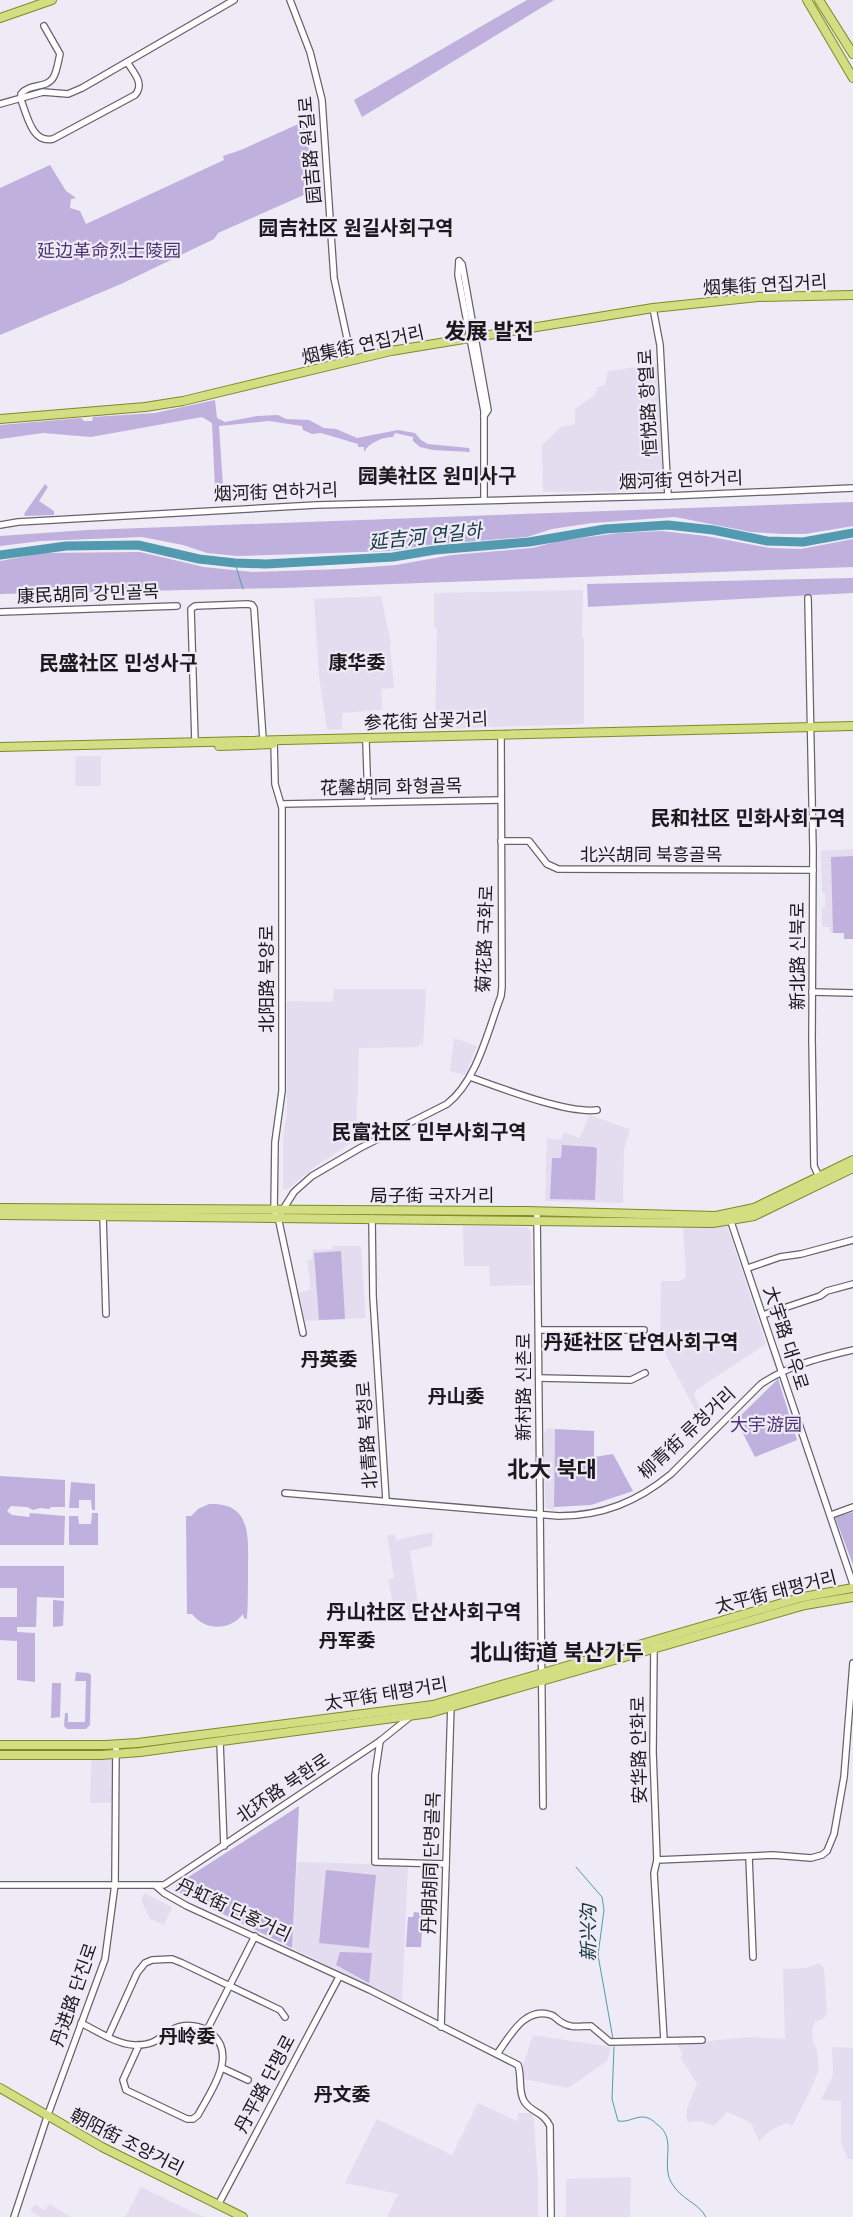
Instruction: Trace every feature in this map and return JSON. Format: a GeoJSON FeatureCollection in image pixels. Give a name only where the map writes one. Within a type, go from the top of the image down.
{"type":"FeatureCollection","features":[{"type":"Feature","properties":{"kind":"main road"},"geometry":{"type":"LineString","coordinates":[[0,18],[52,0]]}},
{"type":"Feature","properties":{"kind":"main road"},"geometry":{"type":"LineString","coordinates":[[807,0],[853,78]]}},
{"type":"Feature","properties":{"kind":"main road"},"geometry":{"type":"LineString","coordinates":[[819,0],[853,54]]}},
{"type":"Feature","properties":{"kind":"main road","name":"烟集街 연집거리"},"geometry":{"type":"LineString","coordinates":[[0,419],[144,407],[183,401],[391,351],[653,308],[758,297],[853,295]]}},
{"type":"Feature","properties":{"kind":"main road","name":"参花街 삼꽃거리"},"geometry":{"type":"LineString","coordinates":[[811,730],[853,726]]}},
{"type":"Feature","properties":{"kind":"main road","name":"参花街 삼꽃거리"},"geometry":{"type":"LineString","coordinates":[[0,752],[501,736],[811,730],[853,731]]}},
{"type":"Feature","properties":{"kind":"main road","name":"参花街 삼꽃거리"},"geometry":{"type":"LineString","coordinates":[[0,747],[262,739],[274,742],[366,742],[501,736]]}},
{"type":"Feature","properties":{"kind":"main road","name":"局子街 국자거리"},"geometry":{"type":"LineString","coordinates":[[820,1180],[853,1160]]}},
{"type":"Feature","properties":{"kind":"main road","name":"局子街 국자거리"},"geometry":{"type":"LineString","coordinates":[[0,1208],[729,1218],[853,1168]]}},
{"type":"Feature","properties":{"kind":"main road","name":"局子街 국자거리"},"geometry":{"type":"LineString","coordinates":[[0,1215],[103,1216],[278,1213],[372,1218],[538,1216]]}},
{"type":"Feature","properties":{"kind":"main road","name":"太平街 태평거리"},"geometry":{"type":"LineString","coordinates":[[0,1755],[116,1754],[411,1716],[654,1644],[803,1597],[853,1588]]}},
{"type":"Feature","properties":{"kind":"main road","name":"太平街 태평거리"},"geometry":{"type":"LineString","coordinates":[[654,1644],[814,1602],[853,1597]]}},
{"type":"Feature","properties":{"kind":"main road","name":"太平街 태평거리"},"geometry":{"type":"LineString","coordinates":[[0,1745],[116,1745],[451,1704]]}},
{"type":"Feature","properties":{"kind":"main road","name":"朝阳街 조양거리"},"geometry":{"type":"LineString","coordinates":[[0,2088],[102,2147],[243,2217]]}},
{"type":"Feature","properties":{"kind":"street"},"geometry":{"type":"LineString","coordinates":[[0,104],[21,100],[43,92],[68,94],[82,88],[234,0]]}},
{"type":"Feature","properties":{"kind":"street","name":"园吉路 원길로"},"geometry":{"type":"LineString","coordinates":[[290,0],[310,52],[322,100],[334,278],[352,361]]}},
{"type":"Feature","properties":{"kind":"street"},"geometry":{"type":"LineString","coordinates":[[44,26],[60,54],[55,76],[48,84],[23,90],[21,94],[21,100],[34,133],[39,138],[46,141],[52,139],[134,95],[140,85],[127,62]]}},
{"type":"Feature","properties":{"kind":"street"},"geometry":{"type":"LineString","coordinates":[[473,338],[458,275],[459,260],[462,264],[473,338],[484,416],[484,500]]}},
{"type":"Feature","properties":{"kind":"street","name":"恒悦路 항열로"},"geometry":{"type":"LineString","coordinates":[[653,308],[660,346],[668,496]]}},
{"type":"Feature","properties":{"kind":"street","name":"烟河街 연하거리"},"geometry":{"type":"LineString","coordinates":[[0,525],[18,522],[179,512],[853,488]]}},
{"type":"Feature","properties":{"kind":"street","name":"新北路 신북로"},"geometry":{"type":"LineString","coordinates":[[808,598],[813,870],[814,1166],[820,1180]]}},
{"type":"Feature","properties":{"kind":"street"},"geometry":{"type":"LineString","coordinates":[[195,742],[191,609],[195,606],[248,604],[254,608],[262,739]]}},
{"type":"Feature","properties":{"kind":"street","name":"康民胡同 강민골목"},"geometry":{"type":"LineString","coordinates":[[0,612],[177,606]]}},
{"type":"Feature","properties":{"kind":"street","name":"菊花路 국화로"},"geometry":{"type":"LineString","coordinates":[[278,1213],[294,1192],[312,1176],[360,1148],[447,1104],[456,1097],[470,1078],[501,996],[502,987],[501,736]]}},
{"type":"Feature","properties":{"kind":"street","name":"北阳路 북양로"},"geometry":{"type":"LineString","coordinates":[[274,742],[275,784],[282,804],[282,1100],[275,1142],[278,1213],[303,1333]]}},
{"type":"Feature","properties":{"kind":"street"},"geometry":{"type":"LineString","coordinates":[[366,742],[368,802]]}},
{"type":"Feature","properties":{"kind":"street","name":"花馨胡同 화형골목"},"geometry":{"type":"LineString","coordinates":[[282,804],[501,800]]}},
{"type":"Feature","properties":{"kind":"street","name":"北兴胡同 북흥골목"},"geometry":{"type":"LineString","coordinates":[[502,841],[529,841],[547,864],[558,870],[813,870]]}},
{"type":"Feature","properties":{"kind":"street"},"geometry":{"type":"LineString","coordinates":[[812,992],[853,993]]}},
{"type":"Feature","properties":{"kind":"street"},"geometry":{"type":"LineString","coordinates":[[470,1078],[535,1099],[583,1111],[597,1110]]}},
{"type":"Feature","properties":{"kind":"street"},"geometry":{"type":"LineString","coordinates":[[103,1216],[106,1314]]}},
{"type":"Feature","properties":{"kind":"street","name":"新村路 신촌로"},"geometry":{"type":"LineString","coordinates":[[538,1216],[543,1806]]}},
{"type":"Feature","properties":{"kind":"street","name":"北青路 북청로"},"geometry":{"type":"LineString","coordinates":[[372,1218],[373,1297],[386,1500]]}},
{"type":"Feature","properties":{"kind":"street","name":"大宇路 대우로"},"geometry":{"type":"LineString","coordinates":[[729,1218],[748,1268],[762,1315],[853,1584]]}},
{"type":"Feature","properties":{"kind":"street"},"geometry":{"type":"LineString","coordinates":[[748,1268],[780,1257],[801,1254],[853,1240]]}},
{"type":"Feature","properties":{"kind":"street"},"geometry":{"type":"LineString","coordinates":[[762,1315],[820,1296],[827,1291],[853,1284]]}},
{"type":"Feature","properties":{"kind":"street"},"geometry":{"type":"LineString","coordinates":[[539,1330],[644,1330]]}},
{"type":"Feature","properties":{"kind":"street","name":"柳青街 류청거리"},"geometry":{"type":"LineString","coordinates":[[285,1493],[540,1514],[579,1516],[600,1512],[622,1505],[647,1492],[671,1474],[761,1384],[781,1372],[817,1358],[853,1350]]}},
{"type":"Feature","properties":{"kind":"street"},"geometry":{"type":"LineString","coordinates":[[539,1378],[631,1380],[645,1373]]}},
{"type":"Feature","properties":{"kind":"street"},"geometry":{"type":"LineString","coordinates":[[831,1515],[853,1507]]}},
{"type":"Feature","properties":{"kind":"street","name":"安华路 안화로"},"geometry":{"type":"LineString","coordinates":[[654,1644],[653,1752],[657,1860],[654,1873],[664,2040]]}},
{"type":"Feature","properties":{"kind":"street"},"geometry":{"type":"LineString","coordinates":[[657,1860],[780,1855],[811,1858],[822,1855],[827,1851],[834,1834],[844,1777],[853,1663]]}},
{"type":"Feature","properties":{"kind":"street","name":"丹明胡同 단명골목"},"geometry":{"type":"LineString","coordinates":[[441,2027],[451,1704]]}},
{"type":"Feature","properties":{"kind":"street","name":"北环路 북환로"},"geometry":{"type":"LineString","coordinates":[[156,1886],[168,1883],[224,1846],[380,1741],[422,1707]]}},
{"type":"Feature","properties":{"kind":"street"},"geometry":{"type":"LineString","coordinates":[[380,1741],[375,1775],[375,1862],[446,1864]]}},
{"type":"Feature","properties":{"kind":"street"},"geometry":{"type":"LineString","coordinates":[[220,1742],[224,1846]]}},
{"type":"Feature","properties":{"kind":"street","name":"丹进路 단진로"},"geometry":{"type":"LineString","coordinates":[[14,2217],[47,2116],[105,1959],[115,1884],[116,1745]]}},
{"type":"Feature","properties":{"kind":"street"},"geometry":{"type":"LineString","coordinates":[[749,1857],[753,1957]]}},
{"type":"Feature","properties":{"kind":"street","name":"丹虹街 단홍거리"},"geometry":{"type":"LineString","coordinates":[[0,1885],[115,1884],[156,1886],[164,1893],[187,1906],[339,1976],[518,2065],[523,2100],[530,2108],[544,2116],[550,2126],[551,2217]]}},
{"type":"Feature","properties":{"kind":"street"},"geometry":{"type":"LineString","coordinates":[[207,2030],[255,1936]]}},
{"type":"Feature","properties":{"kind":"street"},"geometry":{"type":"LineString","coordinates":[[108,2037],[137,1973],[145,1963],[152,1960],[172,1960],[280,2010],[285,2017]]}},
{"type":"Feature","properties":{"kind":"street","name":"丹平路 단평로"},"geometry":{"type":"LineString","coordinates":[[218,2205],[339,1976]]}},
{"type":"Feature","properties":{"kind":"street"},"geometry":{"type":"LineString","coordinates":[[497,2054],[517,2026],[530,2016],[540,2014],[552,2015],[568,2026],[576,2028],[591,2026],[610,2042],[621,2044],[664,2040],[702,2040]]}},
{"type":"Feature","properties":{"kind":"street"},"geometry":{"type":"LineString","coordinates":[[81,2023],[108,2037],[127,2044],[139,2045],[160,2040],[171,2030],[180,2026],[188,2025],[207,2030],[218,2041],[223,2058],[222,2068],[198,2115],[193,2119],[187,2119],[126,2090],[123,2080],[139,2045]]}},
{"type":"Feature","properties":{"kind":"street"},"geometry":{"type":"LineString","coordinates":[[222,2068],[248,2080]]}},
{"type":"Feature","properties":{"kind":"shaded area"},"geometry":{"type":"Polygon","coordinates":[[[657,364],[665,488],[662,491],[543,492],[542,445],[561,427],[575,424],[575,409],[595,395],[597,387],[605,385],[608,371],[657,364]]]}},
{"type":"Feature","properties":{"kind":"shaded area"},"geometry":{"type":"Polygon","coordinates":[[[583,590],[584,724],[435,729],[437,628],[434,628],[434,593],[583,590]]]}},
{"type":"Feature","properties":{"kind":"shaded area"},"geometry":{"type":"Polygon","coordinates":[[[381,596],[391,644],[394,688],[381,689],[382,710],[342,713],[342,729],[327,730],[319,677],[314,599],[381,596]]]}},
{"type":"Feature","properties":{"kind":"shaded area"},"geometry":{"type":"Polygon","coordinates":[[[76,756],[101,756],[101,786],[75,786],[76,756]]]}},
{"type":"Feature","properties":{"kind":"shaded area"},"geometry":{"type":"Polygon","coordinates":[[[853,849],[853,939],[844,939],[844,933],[830,933],[830,927],[822,927],[822,908],[825,907],[825,894],[822,893],[821,851],[853,849]]]}},
{"type":"Feature","properties":{"kind":"shaded area"},"geometry":{"type":"Polygon","coordinates":[[[334,989],[426,989],[423,1045],[419,1045],[419,1047],[359,1048],[356,1140],[316,1166],[288,1189],[283,1189],[283,1137],[287,1113],[287,1001],[333,1002],[334,989]]]}},
{"type":"Feature","properties":{"kind":"shaded area"},"geometry":{"type":"Polygon","coordinates":[[[454,1038],[477,1046],[465,1075],[450,1071],[454,1038]]]}},
{"type":"Feature","properties":{"kind":"shaded area"},"geometry":{"type":"Polygon","coordinates":[[[589,1115],[630,1129],[624,1150],[623,1203],[545,1201],[547,1138],[561,1140],[564,1132],[580,1138],[589,1115]]]}},
{"type":"Feature","properties":{"kind":"shaded area"},"geometry":{"type":"Polygon","coordinates":[[[463,1226],[527,1227],[531,1234],[532,1285],[490,1286],[489,1266],[464,1266],[463,1226]]]}},
{"type":"Feature","properties":{"kind":"shaded area"},"geometry":{"type":"Polygon","coordinates":[[[683,1226],[727,1226],[766,1344],[696,1390],[694,1396],[709,1425],[705,1428],[660,1344],[661,1281],[680,1281],[686,1277],[683,1226]]]}},
{"type":"Feature","properties":{"kind":"shaded area"},"geometry":{"type":"Polygon","coordinates":[[[333,1246],[361,1246],[366,1318],[305,1321],[299,1293],[311,1289],[307,1260],[312,1259],[313,1250],[333,1249],[333,1246]]]}},
{"type":"Feature","properties":{"kind":"shaded area"},"geometry":{"type":"Polygon","coordinates":[[[547,1428],[555,1429],[554,1510],[545,1508],[544,1433],[547,1428]]]}},
{"type":"Feature","properties":{"kind":"shaded area"},"geometry":{"type":"Polygon","coordinates":[[[433,1532],[432,1546],[410,1551],[420,1618],[409,1619],[408,1610],[404,1608],[394,1610],[388,1579],[394,1578],[387,1535],[395,1535],[396,1540],[433,1532]]]}},
{"type":"Feature","properties":{"kind":"shaded area"},"geometry":{"type":"Polygon","coordinates":[[[114,1759],[114,1803],[90,1803],[91,1760],[114,1759]]]}},
{"type":"Feature","properties":{"kind":"shaded area"},"geometry":{"type":"Polygon","coordinates":[[[297,1862],[408,1865],[402,2001],[400,2002],[292,1948],[297,1862]]]}},
{"type":"Feature","properties":{"kind":"shaded area"},"geometry":{"type":"Polygon","coordinates":[[[144,1893],[172,1907],[164,1925],[150,1919],[141,1900],[144,1893]]]}},
{"type":"Feature","properties":{"kind":"shaded area"},"geometry":{"type":"Polygon","coordinates":[[[819,1963],[824,1968],[827,2013],[823,2019],[815,2022],[812,2030],[819,2070],[792,2126],[787,2123],[771,2130],[759,2141],[751,2123],[727,2112],[714,2126],[699,2121],[688,2122],[686,2117],[687,2109],[697,2083],[680,2057],[683,2055],[677,2044],[749,2037],[785,2039],[783,1969],[806,1968],[819,1963]]]}},
{"type":"Feature","properties":{"kind":"shaded area"},"geometry":{"type":"Polygon","coordinates":[[[533,2035],[611,2047],[607,2061],[568,2088],[524,2079],[522,2068],[533,2035]]]}},
{"type":"Feature","properties":{"kind":"shaded area"},"geometry":{"type":"Polygon","coordinates":[[[832,2047],[853,2048],[853,2159],[848,2159],[841,2143],[841,2101],[821,2100],[833,2075],[832,2047]]]}},
{"type":"Feature","properties":{"kind":"shaded area"},"geometry":{"type":"Polygon","coordinates":[[[478,2103],[517,2121],[518,2113],[531,2113],[534,2120],[538,2217],[387,2217],[398,2194],[345,2183],[377,2119],[452,2155],[478,2103]]]}},
{"type":"Feature","properties":{"kind":"shaded area"},"geometry":{"type":"Polygon","coordinates":[[[631,2177],[630,2217],[566,2217],[566,2179],[631,2177]]]}},
{"type":"Feature","properties":{"kind":"shaded area"},"geometry":{"type":"Polygon","coordinates":[[[141,2187],[197,2214],[204,2217],[125,2217],[141,2187]]]}},
{"type":"Feature","properties":{"kind":"shaded area"},"geometry":{"type":"Polygon","coordinates":[[[35,2204],[44,2210],[50,2204],[71,2217],[40,2217],[30,2211],[35,2204]]]}},
{"type":"Feature","properties":{"kind":"green space"},"geometry":{"type":"Polygon","coordinates":[[[527,0],[554,0],[362,117],[354,100],[527,0]]]}},
{"type":"Feature","properties":{"kind":"green space","name":"延边革命烈士陵园"},"geometry":{"type":"Polygon","coordinates":[[[305,121],[314,188],[306,194],[218,233],[214,239],[121,284],[0,335],[0,188],[50,165],[66,191],[76,198],[71,199],[70,208],[80,211],[86,224],[224,160],[223,156],[241,150],[305,121]]]}},
{"type":"Feature","properties":{"kind":"green space"},"geometry":{"type":"Polygon","coordinates":[[[215,400],[217,418],[225,422],[257,416],[278,415],[286,419],[309,420],[324,428],[336,429],[357,438],[398,430],[415,433],[428,444],[469,448],[470,452],[433,450],[420,447],[413,441],[413,437],[395,433],[393,437],[380,439],[372,443],[364,452],[364,447],[358,447],[358,444],[321,433],[312,434],[303,430],[302,426],[269,421],[219,426],[223,487],[215,488],[212,423],[202,417],[91,437],[43,433],[0,439],[0,425],[81,418],[84,421],[92,421],[93,417],[155,413],[215,400]]]}},
{"type":"Feature","properties":{"kind":"green space"},"geometry":{"type":"Polygon","coordinates":[[[45,484],[48,487],[39,501],[54,511],[54,515],[25,516],[24,514],[45,484]]]}},
{"type":"Feature","properties":{"kind":"green space"},"geometry":{"type":"Polygon","coordinates":[[[853,502],[853,526],[805,534],[751,532],[675,517],[592,523],[552,529],[527,537],[428,545],[392,551],[237,556],[207,553],[183,545],[142,537],[41,541],[0,546],[0,536],[87,530],[853,502]]]}},
{"type":"Feature","properties":{"kind":"green space"},"geometry":{"type":"Polygon","coordinates":[[[662,531],[706,536],[770,548],[801,549],[853,539],[853,567],[283,588],[0,594],[0,561],[43,553],[140,552],[204,567],[252,572],[342,569],[396,565],[452,555],[532,548],[559,541],[619,533],[662,531]]]}},
{"type":"Feature","properties":{"kind":"green space"},"geometry":{"type":"Polygon","coordinates":[[[853,578],[853,593],[588,607],[587,584],[853,578]]]}},
{"type":"Feature","properties":{"kind":"green space"},"geometry":{"type":"Polygon","coordinates":[[[853,856],[853,939],[844,939],[844,933],[833,933],[831,857],[853,856]]]}},
{"type":"Feature","properties":{"kind":"green space"},"geometry":{"type":"Polygon","coordinates":[[[562,1145],[594,1147],[597,1149],[595,1200],[550,1199],[552,1158],[561,1158],[562,1145]]]}},
{"type":"Feature","properties":{"kind":"green space"},"geometry":{"type":"Polygon","coordinates":[[[341,1251],[345,1319],[319,1320],[314,1253],[341,1251]]]}},
{"type":"Feature","properties":{"kind":"green space","name":"大宇游园"},"geometry":{"type":"Polygon","coordinates":[[[778,1379],[797,1440],[755,1457],[736,1420],[778,1379]]]}},
{"type":"Feature","properties":{"kind":"green space"},"geometry":{"type":"Polygon","coordinates":[[[555,1429],[594,1431],[594,1457],[613,1454],[633,1491],[591,1505],[554,1507],[555,1429]]]}},
{"type":"Feature","properties":{"kind":"green space"},"geometry":{"type":"Polygon","coordinates":[[[0,1476],[65,1480],[65,1507],[33,1510],[27,1507],[11,1506],[7,1511],[12,1515],[29,1517],[30,1513],[65,1516],[64,1545],[0,1545],[0,1476]]]}},
{"type":"Feature","properties":{"kind":"green space"},"geometry":{"type":"Polygon","coordinates":[[[71,1482],[95,1484],[95,1510],[92,1510],[91,1500],[79,1500],[79,1508],[69,1508],[71,1482]]]}},
{"type":"Feature","properties":{"kind":"green space"},"geometry":{"type":"Polygon","coordinates":[[[209,1504],[223,1505],[233,1509],[240,1515],[245,1524],[248,1545],[247,1619],[244,1618],[243,1614],[231,1624],[218,1627],[204,1624],[192,1614],[187,1614],[186,1516],[191,1516],[198,1509],[209,1504]]]}},
{"type":"Feature","properties":{"kind":"green space"},"geometry":{"type":"Polygon","coordinates":[[[853,1512],[853,1565],[835,1517],[853,1512]]]}},
{"type":"Feature","properties":{"kind":"green space"},"geometry":{"type":"Polygon","coordinates":[[[92,1513],[98,1513],[98,1545],[69,1545],[69,1516],[78,1516],[79,1524],[91,1524],[92,1513]]]}},
{"type":"Feature","properties":{"kind":"green space"},"geometry":{"type":"Polygon","coordinates":[[[0,1566],[64,1566],[64,1598],[37,1597],[36,1627],[17,1627],[17,1632],[35,1633],[35,1682],[17,1680],[17,1641],[0,1640],[0,1617],[17,1617],[17,1588],[0,1588],[0,1566]]]}},
{"type":"Feature","properties":{"kind":"green space"},"geometry":{"type":"Polygon","coordinates":[[[53,1600],[64,1601],[63,1626],[53,1627],[53,1600]]]}},
{"type":"Feature","properties":{"kind":"green space"},"geometry":{"type":"Polygon","coordinates":[[[76,1672],[91,1675],[90,1725],[86,1729],[67,1729],[64,1726],[65,1713],[68,1713],[68,1722],[85,1722],[86,1681],[75,1681],[76,1672]]]}},
{"type":"Feature","properties":{"kind":"green space"},"geometry":{"type":"Polygon","coordinates":[[[52,1683],[61,1683],[60,1717],[51,1718],[52,1683]]]}},
{"type":"Feature","properties":{"kind":"green space"},"geometry":{"type":"Polygon","coordinates":[[[299,1806],[292,1948],[176,1891],[176,1885],[299,1806]]]}},
{"type":"Feature","properties":{"kind":"green space"},"geometry":{"type":"Polygon","coordinates":[[[326,1870],[376,1875],[369,1948],[319,1943],[326,1870]]]}},
{"type":"Feature","properties":{"kind":"green space"},"geometry":{"type":"Polygon","coordinates":[[[414,1912],[423,1913],[421,1947],[406,1947],[408,1917],[413,1917],[414,1912]]]}},
{"type":"Feature","properties":{"kind":"green space"},"geometry":{"type":"Polygon","coordinates":[[[340,1952],[372,1953],[369,1983],[336,1965],[340,1952]]]}},
{"type":"Feature","properties":{"kind":"waterway","name":"延吉河 연길하"},"geometry":{"type":"LineString","coordinates":[[0,555],[66,546],[138,545],[199,559],[266,564],[393,557],[435,550],[529,542],[605,529],[668,525],[713,530],[767,541],[803,542],[853,533]]}},
{"type":"Feature","properties":{"kind":"waterway","name":"新兴沟"},"geometry":{"type":"LineString","coordinates":[[235,563],[243,589]]}},
{"type":"Feature","properties":{"kind":"waterway","name":"新兴沟"},"geometry":{"type":"LineString","coordinates":[[576,1867],[602,1897],[604,1910],[598,1955],[613,2039]]}},
{"type":"Feature","properties":{"kind":"waterway","name":"新兴沟"},"geometry":{"type":"LineString","coordinates":[[614,2047],[612,2099],[618,2121],[644,2117],[652,2120],[664,2131],[668,2144],[667,2167],[671,2182],[706,2217]]}},
{"type":"Feature","properties":{"kind":"district","name":"园吉社区 원길사회구역"},"geometry":{"type":"Point","coordinates":[356,228]}},
{"type":"Feature","properties":{"kind":"district","name":"发展 발전"},"geometry":{"type":"Point","coordinates":[489,331]}},
{"type":"Feature","properties":{"kind":"district","name":"园美社区 원미사구"},"geometry":{"type":"Point","coordinates":[437,476]}},
{"type":"Feature","properties":{"kind":"district","name":"康华委"},"geometry":{"type":"Point","coordinates":[357,662]}},
{"type":"Feature","properties":{"kind":"district","name":"民盛社区 민성사구"},"geometry":{"type":"Point","coordinates":[118,663]}},
{"type":"Feature","properties":{"kind":"district","name":"民和社区 민화사회구역"},"geometry":{"type":"Point","coordinates":[748,818]}},
{"type":"Feature","properties":{"kind":"district","name":"民富社区 민부사회구역"},"geometry":{"type":"Point","coordinates":[429,1132]}},
{"type":"Feature","properties":{"kind":"district","name":"丹延社区 단연사회구역"},"geometry":{"type":"Point","coordinates":[641,1342]}},
{"type":"Feature","properties":{"kind":"district","name":"丹英委"},"geometry":{"type":"Point","coordinates":[329,1359]}},
{"type":"Feature","properties":{"kind":"district","name":"丹山委"},"geometry":{"type":"Point","coordinates":[456,1396]}},
{"type":"Feature","properties":{"kind":"district","name":"北大 북대"},"geometry":{"type":"Point","coordinates":[552,1469]}},
{"type":"Feature","properties":{"kind":"district","name":"丹山社区 단산사회구역"},"geometry":{"type":"Point","coordinates":[424,1612]}},
{"type":"Feature","properties":{"kind":"district","name":"丹军委"},"geometry":{"type":"Point","coordinates":[347,1640]}},
{"type":"Feature","properties":{"kind":"district","name":"北山街道 북산가두"},"geometry":{"type":"Point","coordinates":[557,1652]}},
{"type":"Feature","properties":{"kind":"district","name":"丹岭委"},"geometry":{"type":"Point","coordinates":[187,2036]}},
{"type":"Feature","properties":{"kind":"district","name":"丹文委"},"geometry":{"type":"Point","coordinates":[342,2094]}}]}
